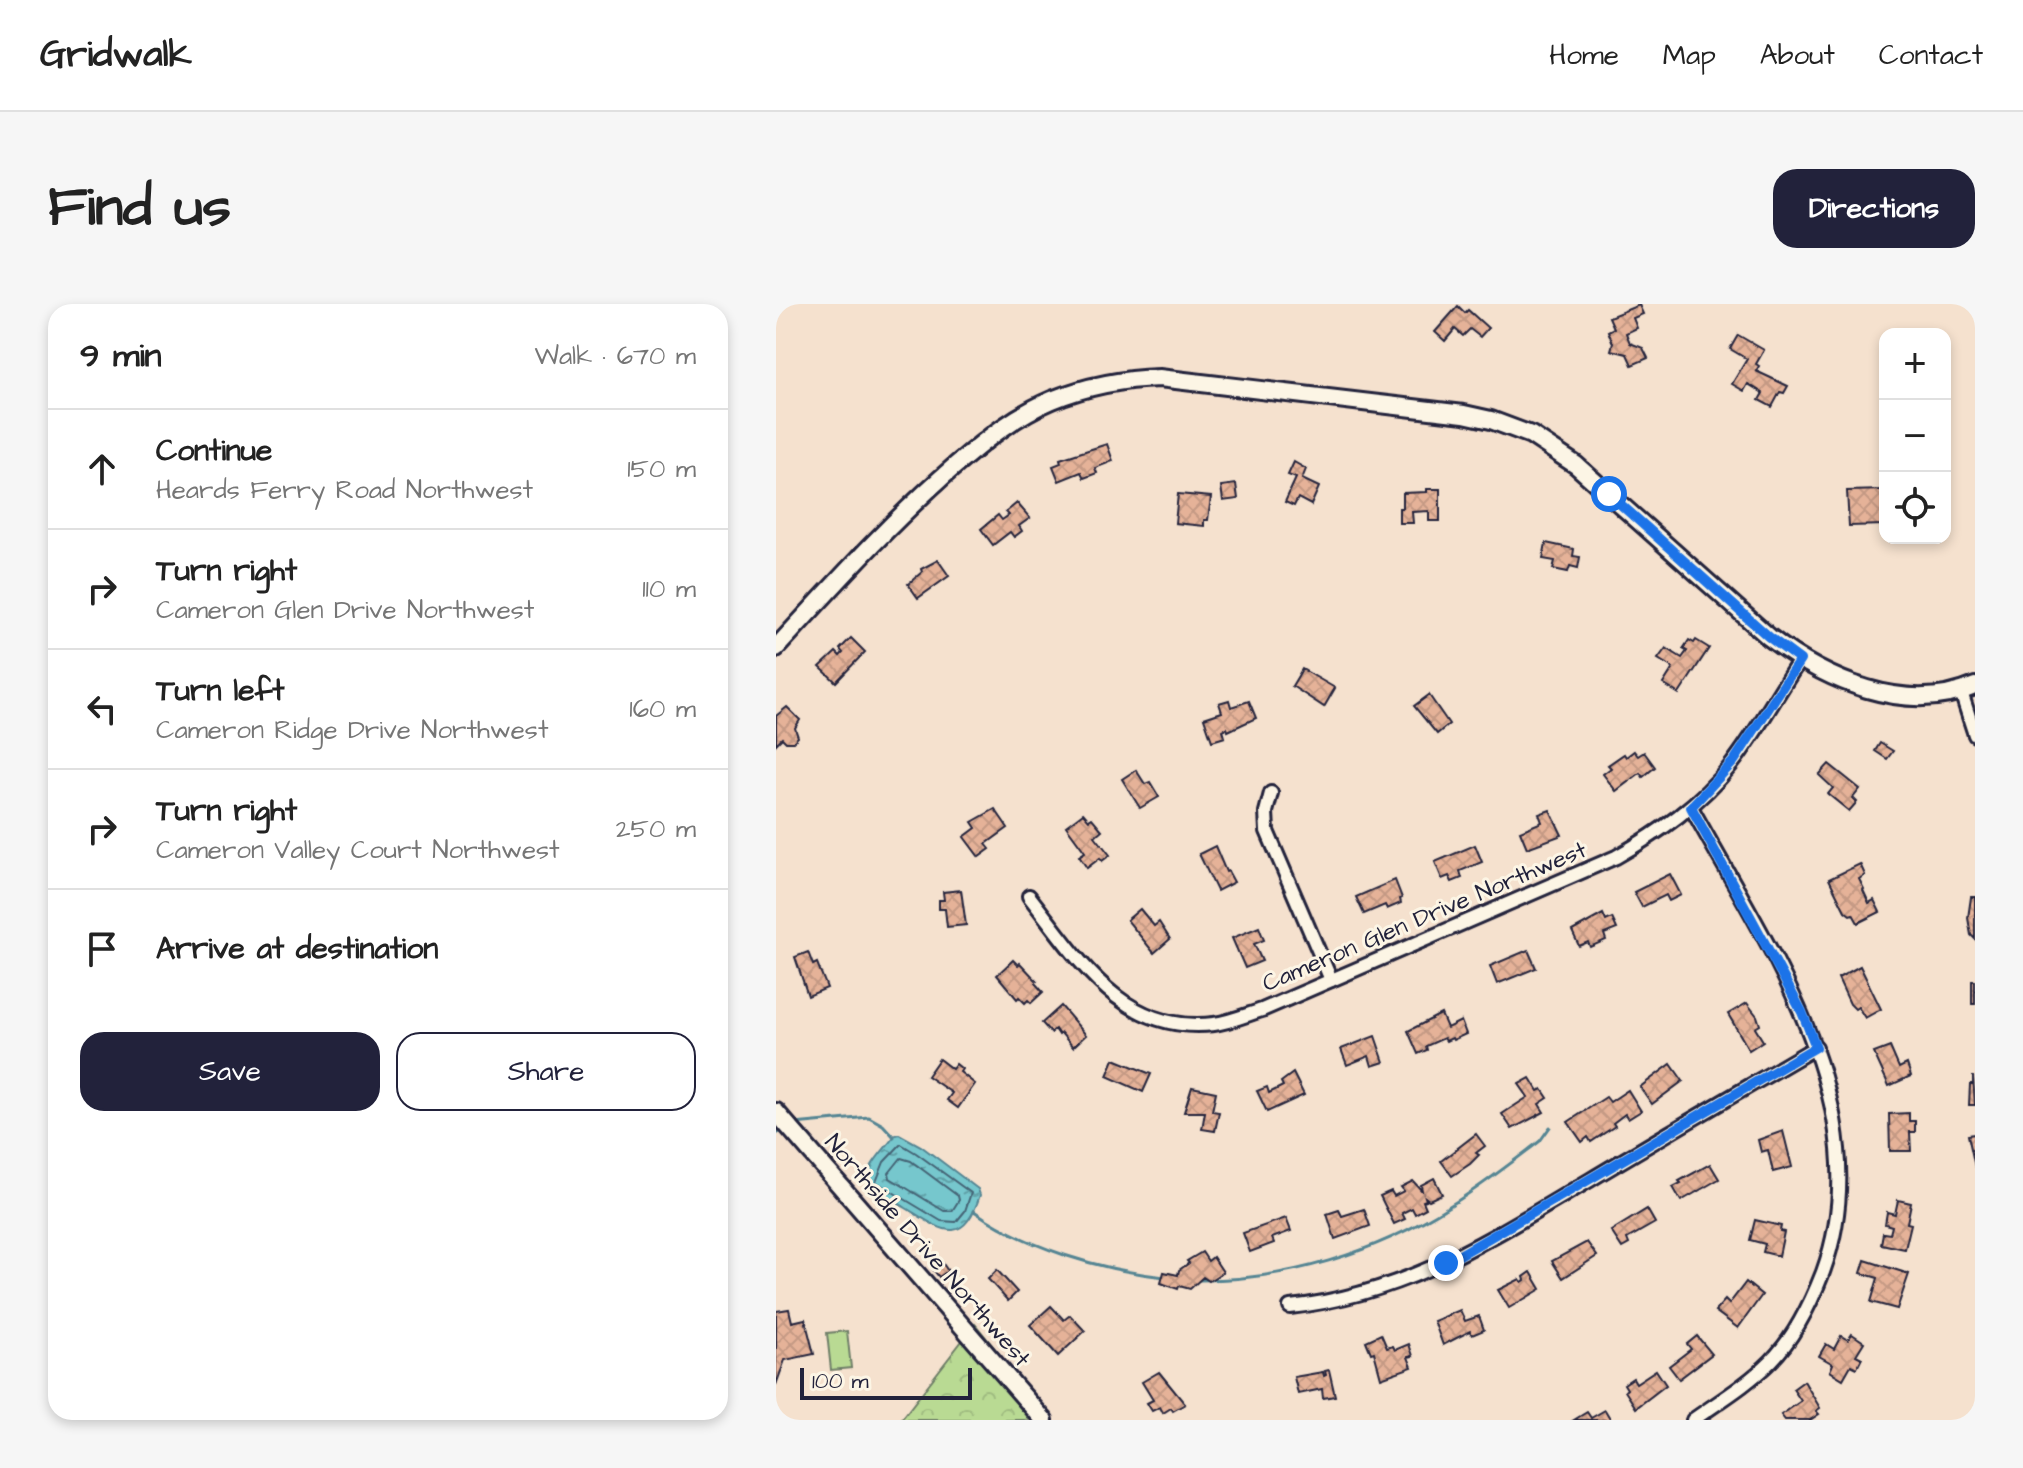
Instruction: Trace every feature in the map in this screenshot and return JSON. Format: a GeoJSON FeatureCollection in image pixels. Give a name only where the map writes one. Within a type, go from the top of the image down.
{"type":"FeatureCollection","features":[{"type":"Feature","properties":{"kind":"street"},"geometry":{"type":"LineString","coordinates":[[776,648],[888,527],[990,437],[1032,409],[1086,387],[1159,378],[1464,414],[1522,431],[1576,465],[1758,627],[1800,660],[1845,680],[1894,695],[1931,697],[1968,689],[1975,735]]}},
{"type":"Feature","properties":{"kind":"street","name":"Cameron Glen Drive Northwest"},"geometry":{"type":"LineString","coordinates":[[1029,896],[1103,987],[1130,1007],[1161,1020],[1194,1024],[1227,1021],[1262,1010],[1616,857],[1655,835],[1691,807],[1734,761],[1800,660]]}},
{"type":"Feature","properties":{"kind":"street"},"geometry":{"type":"LineString","coordinates":[[1271,793],[1266,812],[1267,831],[1331,980]]}},
{"type":"Feature","properties":{"kind":"street"},"geometry":{"type":"LineString","coordinates":[[1691,807],[1802,1012],[1816,1047],[1836,1136],[1839,1184],[1836,1221],[1828,1257],[1815,1292],[1797,1326],[1772,1359],[1739,1388],[1693,1420]]}},
{"type":"Feature","properties":{"kind":"street"},"geometry":{"type":"LineString","coordinates":[[1290,1307],[1369,1293],[1446,1263],[1816,1047]]}},
{"type":"Feature","properties":{"kind":"street","name":"Northside Drive Northwest"},"geometry":{"type":"LineString","coordinates":[[776,1112],[1044,1420]]}},
{"type":"Feature","properties":{"kind":"green space"},"geometry":{"type":"Polygon","coordinates":[[[975,1324],[1053,1420],[901,1420],[975,1324]]]}},
{"type":"Feature","properties":{"kind":"green space"},"geometry":{"type":"Polygon","coordinates":[[[847,1331],[851,1368],[831,1370],[827,1333],[847,1331]]]}},
{"type":"Feature","properties":{"kind":"water"},"geometry":{"type":"Polygon","coordinates":[[[899,1134],[921,1146],[978,1189],[980,1195],[973,1212],[959,1229],[950,1230],[930,1223],[868,1185],[872,1165],[899,1134]]]}},
{"type":"Feature","properties":{"kind":"building"},"geometry":{"type":"Polygon","coordinates":[[[1639,305],[1643,314],[1633,318],[1637,328],[1626,333],[1630,343],[1643,348],[1648,358],[1632,365],[1627,354],[1611,350],[1613,343],[1608,331],[1614,328],[1609,317],[1639,305]]]}},
{"type":"Feature","properties":{"kind":"building"},"geometry":{"type":"Polygon","coordinates":[[[1458,306],[1465,313],[1468,310],[1488,328],[1480,337],[1470,329],[1463,336],[1455,329],[1445,341],[1435,332],[1458,306]]]}},
{"type":"Feature","properties":{"kind":"building"},"geometry":{"type":"Polygon","coordinates":[[[1738,335],[1764,350],[1756,364],[1759,366],[1756,371],[1788,386],[1784,393],[1780,392],[1772,407],[1759,400],[1763,393],[1748,384],[1744,391],[1732,384],[1747,359],[1730,349],[1738,335]]]}},
{"type":"Feature","properties":{"kind":"building"},"geometry":{"type":"Polygon","coordinates":[[[1107,444],[1113,461],[1095,468],[1097,473],[1084,478],[1081,472],[1059,481],[1053,466],[1061,463],[1060,459],[1107,444]]]}},
{"type":"Feature","properties":{"kind":"building"},"geometry":{"type":"Polygon","coordinates":[[[1294,462],[1306,469],[1302,479],[1319,487],[1311,505],[1298,498],[1294,506],[1285,502],[1296,478],[1288,475],[1294,462]]]}},
{"type":"Feature","properties":{"kind":"building"},"geometry":{"type":"Polygon","coordinates":[[[1236,484],[1238,499],[1223,501],[1221,486],[1236,484]]]}},
{"type":"Feature","properties":{"kind":"building"},"geometry":{"type":"Polygon","coordinates":[[[1427,489],[1440,489],[1440,521],[1429,521],[1429,511],[1412,512],[1413,523],[1399,523],[1403,493],[1427,492],[1427,489]]]}},
{"type":"Feature","properties":{"kind":"building"},"geometry":{"type":"Polygon","coordinates":[[[1879,490],[1879,525],[1849,526],[1847,491],[1879,490]]]}},
{"type":"Feature","properties":{"kind":"building"},"geometry":{"type":"Polygon","coordinates":[[[1178,494],[1211,497],[1208,520],[1204,520],[1204,526],[1175,523],[1178,494]]]}},
{"type":"Feature","properties":{"kind":"building"},"geometry":{"type":"Polygon","coordinates":[[[1017,503],[1030,518],[1019,526],[1022,531],[1014,537],[1010,532],[993,545],[981,529],[998,515],[1002,520],[1009,515],[1006,512],[1017,503]]]}},
{"type":"Feature","properties":{"kind":"building"},"geometry":{"type":"Polygon","coordinates":[[[1546,543],[1574,549],[1573,556],[1580,557],[1578,568],[1570,566],[1568,572],[1553,569],[1555,561],[1543,559],[1546,543]]]}},
{"type":"Feature","properties":{"kind":"building"},"geometry":{"type":"Polygon","coordinates":[[[938,560],[949,576],[918,598],[908,584],[922,572],[921,569],[938,560]]]}},
{"type":"Feature","properties":{"kind":"building"},"geometry":{"type":"Polygon","coordinates":[[[851,638],[865,652],[836,682],[820,667],[836,652],[840,656],[843,653],[840,649],[851,638]]]}},
{"type":"Feature","properties":{"kind":"building"},"geometry":{"type":"Polygon","coordinates":[[[1689,640],[1694,643],[1696,640],[1709,648],[1679,694],[1663,684],[1673,668],[1658,659],[1666,648],[1682,658],[1689,640]]]}},
{"type":"Feature","properties":{"kind":"building"},"geometry":{"type":"Polygon","coordinates":[[[1302,669],[1335,688],[1324,707],[1292,686],[1302,669]]]}},
{"type":"Feature","properties":{"kind":"building"},"geometry":{"type":"Polygon","coordinates":[[[1429,695],[1449,724],[1437,734],[1414,706],[1429,695]]]}},
{"type":"Feature","properties":{"kind":"building"},"geometry":{"type":"Polygon","coordinates":[[[1229,700],[1231,707],[1249,701],[1256,718],[1228,731],[1227,728],[1223,730],[1225,737],[1212,741],[1204,718],[1222,712],[1219,703],[1229,700]]]}},
{"type":"Feature","properties":{"kind":"building"},"geometry":{"type":"Polygon","coordinates":[[[787,707],[800,720],[795,728],[798,737],[793,742],[782,738],[776,744],[776,716],[787,707]]]}},
{"type":"Feature","properties":{"kind":"building"},"geometry":{"type":"Polygon","coordinates":[[[1880,743],[1893,751],[1887,759],[1875,751],[1880,743]]]}},
{"type":"Feature","properties":{"kind":"building"},"geometry":{"type":"Polygon","coordinates":[[[1634,751],[1638,756],[1644,752],[1655,767],[1643,777],[1640,773],[1616,791],[1603,774],[1611,768],[1608,765],[1634,751]]]}},
{"type":"Feature","properties":{"kind":"building"},"geometry":{"type":"Polygon","coordinates":[[[1829,764],[1860,789],[1853,798],[1857,802],[1849,811],[1828,794],[1833,788],[1819,775],[1829,764]]]}},
{"type":"Feature","properties":{"kind":"building"},"geometry":{"type":"Polygon","coordinates":[[[1136,770],[1145,784],[1150,782],[1159,797],[1140,808],[1122,779],[1136,770]]]}},
{"type":"Feature","properties":{"kind":"building"},"geometry":{"type":"Polygon","coordinates":[[[995,809],[1008,828],[986,844],[990,849],[979,857],[964,837],[976,828],[972,822],[995,809]]]}},
{"type":"Feature","properties":{"kind":"building"},"geometry":{"type":"Polygon","coordinates":[[[1550,810],[1562,835],[1527,848],[1520,831],[1542,822],[1539,814],[1550,810]]]}},
{"type":"Feature","properties":{"kind":"building"},"geometry":{"type":"Polygon","coordinates":[[[1083,813],[1102,830],[1095,836],[1110,855],[1087,868],[1079,856],[1085,852],[1066,826],[1083,813]]]}},
{"type":"Feature","properties":{"kind":"building"},"geometry":{"type":"Polygon","coordinates":[[[1475,845],[1482,862],[1460,871],[1462,878],[1452,882],[1449,876],[1442,879],[1435,862],[1475,845]]]}},
{"type":"Feature","properties":{"kind":"building"},"geometry":{"type":"Polygon","coordinates":[[[1215,846],[1226,872],[1234,882],[1217,891],[1199,854],[1215,846]]]}},
{"type":"Feature","properties":{"kind":"building"},"geometry":{"type":"Polygon","coordinates":[[[1860,864],[1865,875],[1859,879],[1863,890],[1869,903],[1874,900],[1880,912],[1858,923],[1853,914],[1845,911],[1829,879],[1860,864]]]}},
{"type":"Feature","properties":{"kind":"building"},"geometry":{"type":"Polygon","coordinates":[[[1670,874],[1681,895],[1669,901],[1666,895],[1642,907],[1634,892],[1670,874]]]}},
{"type":"Feature","properties":{"kind":"building"},"geometry":{"type":"Polygon","coordinates":[[[1395,880],[1401,903],[1387,909],[1385,905],[1364,914],[1356,897],[1395,880]]]}},
{"type":"Feature","properties":{"kind":"building"},"geometry":{"type":"Polygon","coordinates":[[[961,890],[966,925],[947,927],[945,909],[939,909],[939,900],[944,900],[943,892],[961,890]]]}},
{"type":"Feature","properties":{"kind":"building"},"geometry":{"type":"Polygon","coordinates":[[[1971,897],[1975,897],[1975,939],[1971,935],[1968,918],[1971,897]]]}},
{"type":"Feature","properties":{"kind":"building"},"geometry":{"type":"Polygon","coordinates":[[[1140,909],[1154,926],[1159,922],[1170,939],[1154,953],[1127,920],[1140,909]]]}},
{"type":"Feature","properties":{"kind":"building"},"geometry":{"type":"Polygon","coordinates":[[[1603,914],[1606,921],[1612,918],[1617,929],[1604,934],[1606,940],[1590,947],[1588,942],[1579,946],[1572,931],[1603,914]]]}},
{"type":"Feature","properties":{"kind":"building"},"geometry":{"type":"Polygon","coordinates":[[[1259,927],[1264,940],[1254,944],[1262,961],[1245,968],[1232,938],[1259,927]]]}},
{"type":"Feature","properties":{"kind":"building"},"geometry":{"type":"Polygon","coordinates":[[[1528,950],[1536,968],[1497,984],[1490,966],[1528,950]]]}},
{"type":"Feature","properties":{"kind":"building"},"geometry":{"type":"Polygon","coordinates":[[[808,952],[813,965],[817,963],[827,988],[808,996],[795,957],[808,952]]]}},
{"type":"Feature","properties":{"kind":"building"},"geometry":{"type":"Polygon","coordinates":[[[1013,960],[1037,981],[1035,983],[1043,992],[1031,1003],[1028,1000],[1025,1003],[1019,997],[1017,999],[997,975],[1013,960]]]}},
{"type":"Feature","properties":{"kind":"building"},"geometry":{"type":"Polygon","coordinates":[[[1860,966],[1881,1009],[1865,1018],[1858,1007],[1855,1009],[1850,1004],[1838,978],[1860,966]]]}},
{"type":"Feature","properties":{"kind":"building"},"geometry":{"type":"Polygon","coordinates":[[[1972,981],[1975,981],[1975,1004],[1972,1004],[1972,981]]]}},
{"type":"Feature","properties":{"kind":"building"},"geometry":{"type":"Polygon","coordinates":[[[1747,1003],[1757,1016],[1760,1025],[1755,1028],[1763,1041],[1749,1050],[1728,1014],[1747,1003]]]}},
{"type":"Feature","properties":{"kind":"building"},"geometry":{"type":"Polygon","coordinates":[[[1061,1006],[1086,1035],[1073,1047],[1061,1033],[1059,1035],[1055,1029],[1051,1033],[1042,1023],[1061,1006]]]}},
{"type":"Feature","properties":{"kind":"building"},"geometry":{"type":"Polygon","coordinates":[[[1441,1014],[1447,1028],[1461,1021],[1466,1034],[1453,1040],[1446,1041],[1444,1038],[1426,1046],[1427,1050],[1418,1054],[1408,1031],[1441,1014]]]}},
{"type":"Feature","properties":{"kind":"building"},"geometry":{"type":"Polygon","coordinates":[[[1375,1036],[1384,1062],[1372,1066],[1369,1056],[1347,1065],[1341,1049],[1375,1036]]]}},
{"type":"Feature","properties":{"kind":"building"},"geometry":{"type":"Polygon","coordinates":[[[1890,1047],[1899,1068],[1907,1064],[1911,1076],[1889,1086],[1874,1053],[1890,1047]]]}},
{"type":"Feature","properties":{"kind":"building"},"geometry":{"type":"Polygon","coordinates":[[[939,1059],[952,1069],[956,1064],[962,1069],[960,1072],[975,1084],[958,1108],[947,1100],[952,1093],[927,1076],[939,1059]]]}},
{"type":"Feature","properties":{"kind":"building"},"geometry":{"type":"Polygon","coordinates":[[[1114,1059],[1151,1074],[1143,1092],[1107,1076],[1114,1059]]]}},
{"type":"Feature","properties":{"kind":"building"},"geometry":{"type":"Polygon","coordinates":[[[1671,1064],[1683,1081],[1652,1104],[1640,1087],[1671,1064]]]}},
{"type":"Feature","properties":{"kind":"building"},"geometry":{"type":"Polygon","coordinates":[[[1293,1073],[1304,1095],[1267,1112],[1257,1091],[1267,1087],[1269,1093],[1283,1086],[1281,1082],[1293,1073]]]}},
{"type":"Feature","properties":{"kind":"building"},"geometry":{"type":"Polygon","coordinates":[[[1973,1076],[1975,1105],[1969,1105],[1970,1084],[1973,1084],[1973,1076]]]}},
{"type":"Feature","properties":{"kind":"building"},"geometry":{"type":"Polygon","coordinates":[[[1530,1078],[1538,1091],[1542,1089],[1548,1098],[1539,1104],[1544,1112],[1512,1129],[1502,1114],[1528,1097],[1519,1084],[1530,1078]]]}},
{"type":"Feature","properties":{"kind":"building"},"geometry":{"type":"Polygon","coordinates":[[[1192,1087],[1216,1092],[1212,1111],[1219,1112],[1215,1131],[1202,1129],[1205,1112],[1184,1112],[1192,1087]]]}},
{"type":"Feature","properties":{"kind":"building"},"geometry":{"type":"Polygon","coordinates":[[[1628,1090],[1641,1111],[1628,1119],[1625,1114],[1613,1123],[1615,1126],[1591,1142],[1588,1137],[1582,1142],[1568,1122],[1606,1097],[1610,1102],[1628,1090]]]}},
{"type":"Feature","properties":{"kind":"building"},"geometry":{"type":"Polygon","coordinates":[[[1909,1113],[1909,1121],[1915,1121],[1915,1132],[1910,1132],[1911,1151],[1890,1151],[1889,1114],[1909,1113]]]}},
{"type":"Feature","properties":{"kind":"building"},"geometry":{"type":"Polygon","coordinates":[[[1783,1131],[1792,1167],[1773,1172],[1768,1150],[1761,1152],[1758,1140],[1783,1131]]]}},
{"type":"Feature","properties":{"kind":"building"},"geometry":{"type":"Polygon","coordinates":[[[1476,1134],[1485,1146],[1476,1153],[1479,1155],[1470,1164],[1452,1176],[1441,1161],[1476,1134]]]}},
{"type":"Feature","properties":{"kind":"building"},"geometry":{"type":"Polygon","coordinates":[[[1975,1134],[1975,1167],[1968,1135],[1975,1134]]]}},
{"type":"Feature","properties":{"kind":"building"},"geometry":{"type":"Polygon","coordinates":[[[1710,1164],[1719,1179],[1681,1201],[1673,1187],[1710,1164]]]}},
{"type":"Feature","properties":{"kind":"building"},"geometry":{"type":"Polygon","coordinates":[[[1434,1178],[1442,1194],[1429,1200],[1425,1197],[1426,1208],[1415,1214],[1412,1208],[1402,1213],[1405,1219],[1394,1224],[1380,1196],[1391,1191],[1394,1196],[1404,1191],[1401,1187],[1413,1181],[1422,1191],[1421,1185],[1434,1178]]]}},
{"type":"Feature","properties":{"kind":"building"},"geometry":{"type":"Polygon","coordinates":[[[1898,1200],[1911,1203],[1907,1223],[1911,1224],[1905,1249],[1881,1244],[1883,1233],[1890,1234],[1892,1226],[1885,1224],[1887,1212],[1895,1214],[1898,1200]]]}},
{"type":"Feature","properties":{"kind":"building"},"geometry":{"type":"Polygon","coordinates":[[[1364,1209],[1370,1226],[1335,1239],[1327,1214],[1339,1210],[1342,1216],[1364,1209]]]}},
{"type":"Feature","properties":{"kind":"building"},"geometry":{"type":"Polygon","coordinates":[[[1647,1209],[1655,1223],[1627,1239],[1629,1244],[1622,1248],[1611,1231],[1647,1209]]]}},
{"type":"Feature","properties":{"kind":"building"},"geometry":{"type":"Polygon","coordinates":[[[1286,1218],[1291,1231],[1272,1238],[1274,1243],[1250,1252],[1243,1233],[1286,1218]]]}},
{"type":"Feature","properties":{"kind":"building"},"geometry":{"type":"Polygon","coordinates":[[[1755,1220],[1781,1226],[1780,1231],[1784,1232],[1779,1256],[1763,1252],[1765,1244],[1750,1240],[1755,1220]]]}},
{"type":"Feature","properties":{"kind":"building"},"geometry":{"type":"Polygon","coordinates":[[[1587,1242],[1597,1256],[1563,1278],[1552,1261],[1587,1242]]]}},
{"type":"Feature","properties":{"kind":"building"},"geometry":{"type":"Polygon","coordinates":[[[1202,1252],[1208,1261],[1213,1257],[1223,1272],[1209,1281],[1203,1277],[1190,1289],[1179,1286],[1178,1289],[1161,1283],[1164,1272],[1178,1275],[1179,1270],[1189,1263],[1187,1261],[1202,1252]]]}},
{"type":"Feature","properties":{"kind":"building"},"geometry":{"type":"Polygon","coordinates":[[[1865,1260],[1909,1274],[1897,1309],[1871,1302],[1878,1278],[1861,1273],[1865,1260]]]}},
{"type":"Feature","properties":{"kind":"building"},"geometry":{"type":"Polygon","coordinates":[[[941,1261],[948,1271],[939,1277],[932,1268],[941,1261]]]}},
{"type":"Feature","properties":{"kind":"building"},"geometry":{"type":"Polygon","coordinates":[[[997,1270],[1017,1292],[1008,1301],[988,1279],[997,1270]]]}},
{"type":"Feature","properties":{"kind":"building"},"geometry":{"type":"Polygon","coordinates":[[[1531,1272],[1541,1289],[1509,1308],[1498,1290],[1520,1279],[1522,1282],[1531,1272]]]}},
{"type":"Feature","properties":{"kind":"building"},"geometry":{"type":"Polygon","coordinates":[[[1746,1282],[1762,1295],[1738,1328],[1715,1311],[1725,1300],[1729,1304],[1746,1282]]]}},
{"type":"Feature","properties":{"kind":"building"},"geometry":{"type":"Polygon","coordinates":[[[1051,1306],[1064,1320],[1070,1315],[1085,1331],[1058,1356],[1030,1325],[1051,1306]]]}},
{"type":"Feature","properties":{"kind":"building"},"geometry":{"type":"Polygon","coordinates":[[[789,1309],[792,1322],[805,1319],[814,1354],[785,1360],[776,1385],[776,1311],[789,1309]]]}},
{"type":"Feature","properties":{"kind":"building"},"geometry":{"type":"Polygon","coordinates":[[[1460,1310],[1465,1321],[1479,1316],[1484,1330],[1472,1335],[1470,1331],[1443,1345],[1434,1321],[1460,1310]]]}},
{"type":"Feature","properties":{"kind":"building"},"geometry":{"type":"Polygon","coordinates":[[[1381,1334],[1387,1348],[1393,1346],[1395,1350],[1409,1344],[1413,1356],[1408,1357],[1412,1367],[1381,1378],[1374,1352],[1371,1353],[1366,1341],[1381,1334]]]}},
{"type":"Feature","properties":{"kind":"building"},"geometry":{"type":"Polygon","coordinates":[[[1852,1334],[1864,1342],[1856,1355],[1862,1358],[1857,1368],[1851,1365],[1843,1379],[1830,1371],[1833,1364],[1819,1356],[1826,1344],[1834,1349],[1841,1336],[1848,1340],[1852,1334]]]}},
{"type":"Feature","properties":{"kind":"building"},"geometry":{"type":"Polygon","coordinates":[[[1697,1336],[1712,1354],[1679,1379],[1669,1366],[1691,1349],[1687,1344],[1697,1336]]]}},
{"type":"Feature","properties":{"kind":"building"},"geometry":{"type":"Polygon","coordinates":[[[1329,1370],[1335,1396],[1323,1398],[1322,1389],[1298,1394],[1294,1377],[1323,1372],[1324,1376],[1325,1371],[1329,1370]]]}},
{"type":"Feature","properties":{"kind":"building"},"geometry":{"type":"Polygon","coordinates":[[[1656,1370],[1666,1385],[1636,1408],[1624,1384],[1633,1378],[1636,1383],[1656,1370]]]}},
{"type":"Feature","properties":{"kind":"building"},"geometry":{"type":"Polygon","coordinates":[[[1159,1372],[1185,1404],[1173,1411],[1171,1408],[1163,1413],[1160,1407],[1152,1411],[1147,1403],[1153,1400],[1142,1382],[1159,1372]]]}},
{"type":"Feature","properties":{"kind":"building"},"geometry":{"type":"Polygon","coordinates":[[[1804,1381],[1820,1408],[1816,1411],[1819,1414],[1810,1420],[1785,1420],[1781,1415],[1801,1401],[1793,1389],[1804,1381]]]}},
{"type":"Feature","properties":{"kind":"building"},"geometry":{"type":"Polygon","coordinates":[[[1605,1410],[1611,1420],[1574,1420],[1587,1412],[1591,1418],[1605,1410]]]}},
{"type":"Feature","properties":{"kind":"waterway"},"geometry":{"type":"LineString","coordinates":[[794,1124],[869,1117],[883,1125],[894,1137]]}},
{"type":"Feature","properties":{"kind":"waterway"},"geometry":{"type":"LineString","coordinates":[[1196,1280],[1229,1279],[1296,1269],[1329,1261],[1392,1237],[1474,1190],[1540,1141],[1550,1127]]}},
{"type":"Feature","properties":{"kind":"waterway"},"geometry":{"type":"LineString","coordinates":[[776,1134],[780,1132]]}},
{"type":"Feature","properties":{"kind":"waterway"},"geometry":{"type":"LineString","coordinates":[[974,1211],[1017,1236],[1065,1255],[1115,1269],[1165,1277]]}},
{"type":"Feature","properties":{"kind":"route"},"geometry":{"type":"LineString","coordinates":[[1446,1263],[1816,1047],[1802,1012],[1691,807],[1734,761],[1800,660],[1769,637],[1609,494]]}}]}
